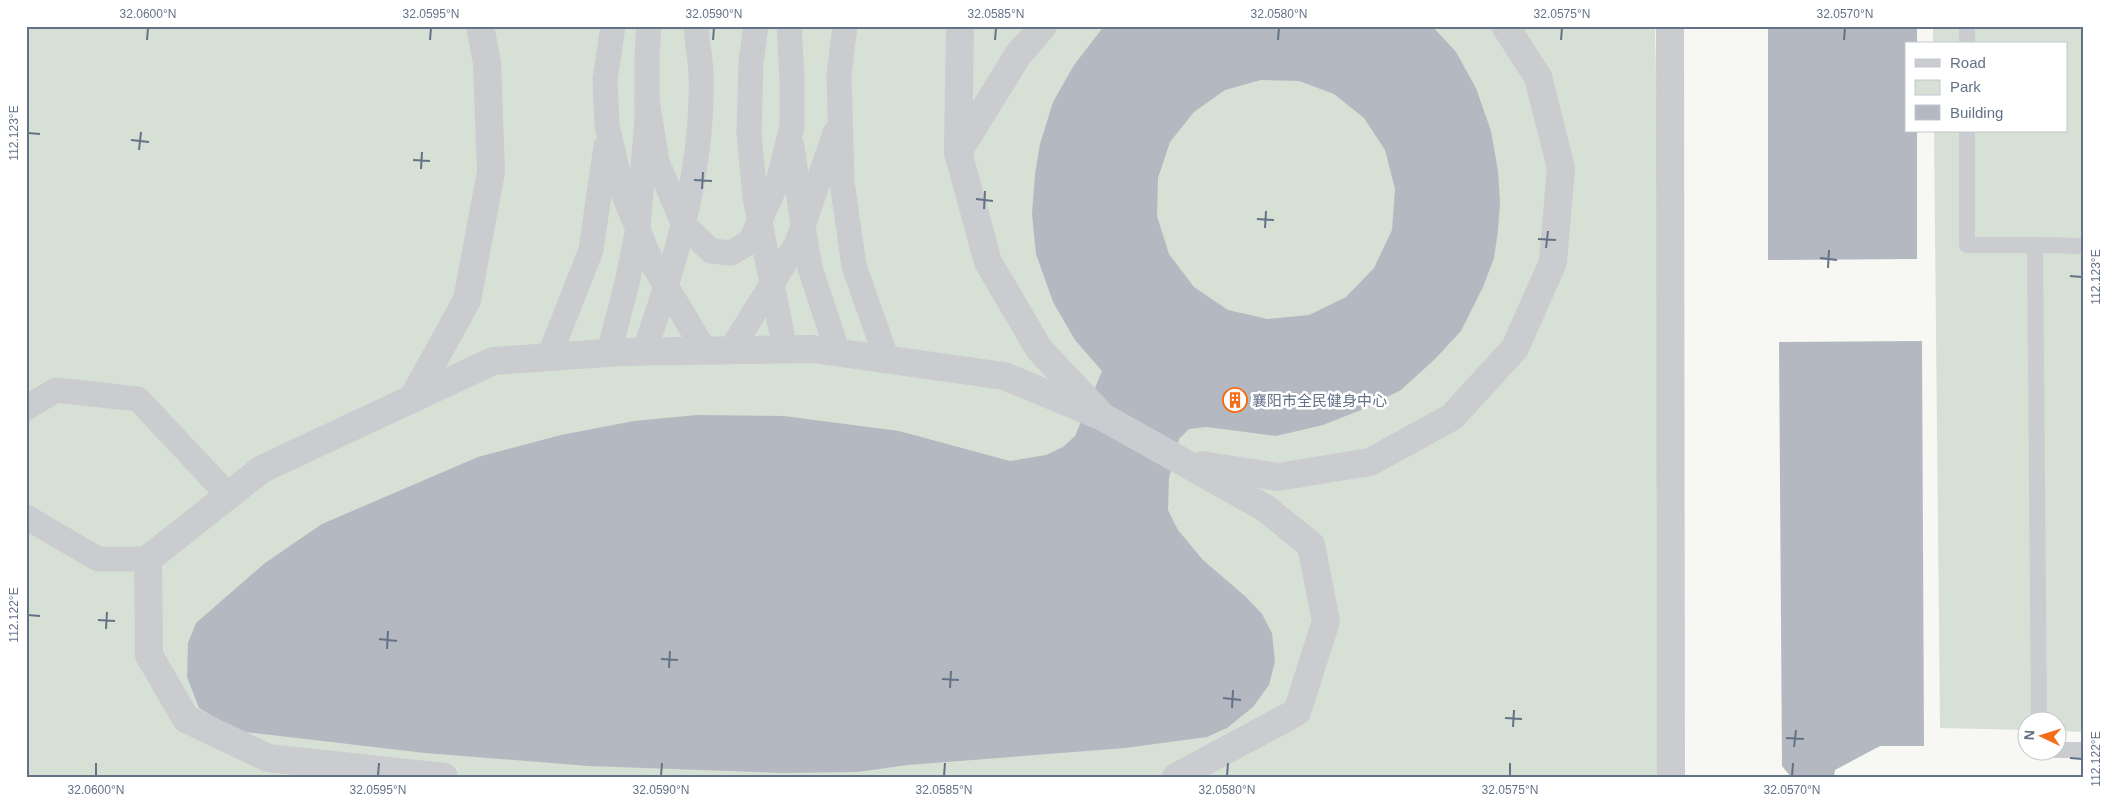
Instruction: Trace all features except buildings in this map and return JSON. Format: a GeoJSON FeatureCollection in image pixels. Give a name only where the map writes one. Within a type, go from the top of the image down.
{"type":"FeatureCollection","features":[{"type":"Feature","properties":{"kind":"street"},"geometry":{"type":"LineString","coordinates":[[413,398],[466,300],[491,172],[487,63],[480,26]]}},
{"type":"Feature","properties":{"kind":"street"},"geometry":{"type":"LineString","coordinates":[[549,357],[591,250],[607,142],[603,26]]}},
{"type":"Feature","properties":{"kind":"street"},"geometry":{"type":"LineString","coordinates":[[605,80],[613,26]]}},
{"type":"Feature","properties":{"kind":"street"},"geometry":{"type":"LineString","coordinates":[[640,26],[647,56]]}},
{"type":"Feature","properties":{"kind":"street"},"geometry":{"type":"LineString","coordinates":[[609,352],[628,279],[638,228],[647,100],[649,26]]}},
{"type":"Feature","properties":{"kind":"street"},"geometry":{"type":"LineString","coordinates":[[644,352],[667,287],[684,225],[698,142],[701,71],[696,26]]}},
{"type":"Feature","properties":{"kind":"street"},"geometry":{"type":"LineString","coordinates":[[756,26],[751,62],[748,134],[755,196],[785,350]]}},
{"type":"Feature","properties":{"kind":"street"},"geometry":{"type":"LineString","coordinates":[[789,26],[792,79],[792,140],[802,226],[810,268],[838,353]]}},
{"type":"Feature","properties":{"kind":"street"},"geometry":{"type":"LineString","coordinates":[[792,79],[797,26]]}},
{"type":"Feature","properties":{"kind":"street"},"geometry":{"type":"LineString","coordinates":[[832,26],[839,75],[842,182],[854,266],[886,360]]}},
{"type":"Feature","properties":{"kind":"street"},"geometry":{"type":"LineString","coordinates":[[839,75],[845,26]]}},
{"type":"Feature","properties":{"kind":"street"},"geometry":{"type":"LineString","coordinates":[[960,26],[958,152],[988,262],[1039,349],[1103,417]]}},
{"type":"Feature","properties":{"kind":"street"},"geometry":{"type":"LineString","coordinates":[[958,152],[1018,55],[1043,26]]}},
{"type":"Feature","properties":{"kind":"street"},"geometry":{"type":"LineString","coordinates":[[1185,462],[1278,477],[1370,462],[1452,417],[1515,348],[1553,262],[1561,168],[1538,77],[1505,26]]}},
{"type":"Feature","properties":{"kind":"street"},"geometry":{"type":"LineString","coordinates":[[1670,26],[1671,777]]}},
{"type":"Feature","properties":{"kind":"street"},"geometry":{"type":"LineString","coordinates":[[647,100],[657,162],[684,225],[712,251],[730,253],[750,242],[779,178],[792,126]]}},
{"type":"Feature","properties":{"kind":"street"},"geometry":{"type":"LineString","coordinates":[[718,350],[772,284],[797,243],[840,119]]}},
{"type":"Feature","properties":{"kind":"street"},"geometry":{"type":"LineString","coordinates":[[606,126],[623,193],[651,261],[667,287],[718,350]]}},
{"type":"Feature","properties":{"kind":"street"},"geometry":{"type":"LineString","coordinates":[[26,517],[98,559],[148,559],[262,469],[493,361],[609,352],[813,350],[1004,376],[1103,417],[1185,462],[1265,508],[1311,545],[1326,621],[1297,712],[1176,777]]}},
{"type":"Feature","properties":{"kind":"street"},"geometry":{"type":"LineString","coordinates":[[26,408],[56,390],[138,398],[228,495]]}},
{"type":"Feature","properties":{"kind":"street"},"geometry":{"type":"LineString","coordinates":[[148,559],[149,655],[186,719],[268,758],[444,777]]}},
{"type":"Feature","properties":{"kind":"lane"},"geometry":{"type":"LineString","coordinates":[[1967,26],[1967,42]]}},
{"type":"Feature","properties":{"kind":"lane"},"geometry":{"type":"LineString","coordinates":[[1967,132],[1968,245],[2084,246]]}},
{"type":"Feature","properties":{"kind":"lane"},"geometry":{"type":"LineString","coordinates":[[2035,245],[2039,710]]}},
{"type":"Feature","properties":{"kind":"lane"},"geometry":{"type":"LineString","coordinates":[[2068,750],[2084,750]]}},
{"type":"Feature","properties":{"kind":"green space"},"geometry":{"type":"Polygon","coordinates":[[[26,26],[1655,26],[1670,777],[26,777],[26,26]]]}},
{"type":"Feature","properties":{"kind":"green space"},"geometry":{"type":"Polygon","coordinates":[[[1933,26],[2084,26],[2084,732],[2068,731],[2068,710],[2018,710],[2018,730],[1940,728],[1934,132],[2068,132],[2068,42],[1933,42],[1933,26]]]}},
{"type":"Feature","properties":{"kind":"place","name":"襄阳市全民健身中心"},"geometry":{"type":"Point","coordinates":[1235,400]}}]}
